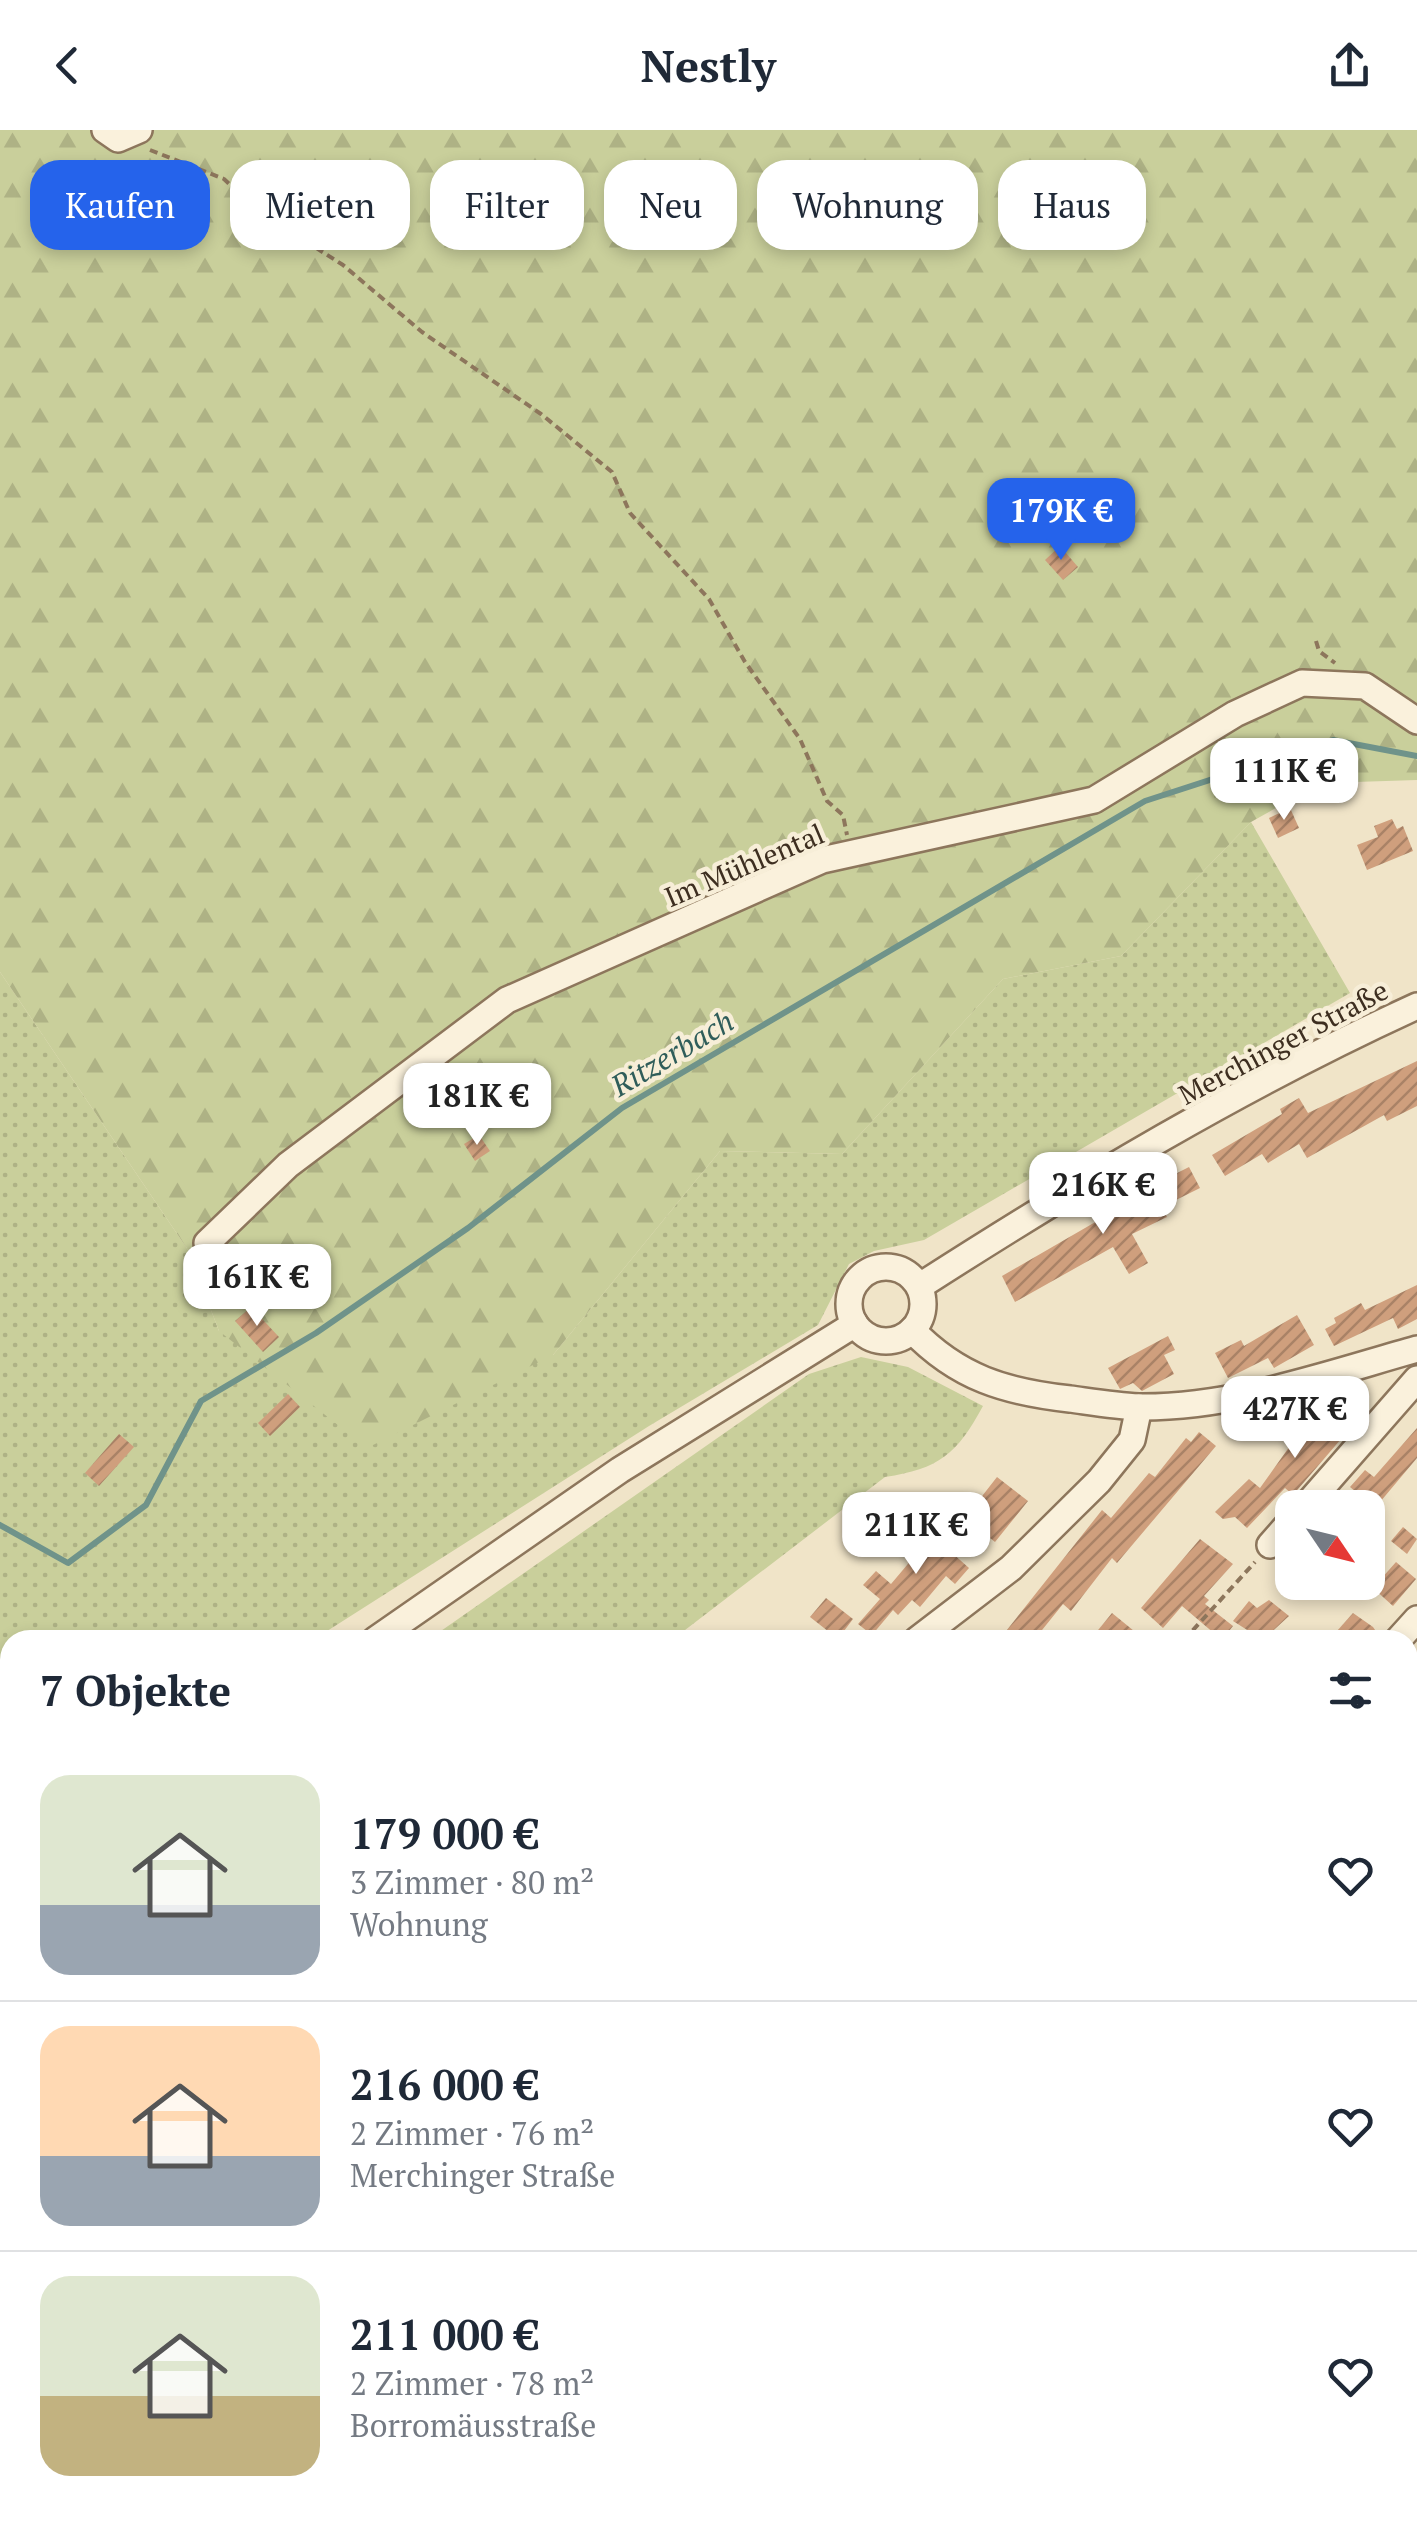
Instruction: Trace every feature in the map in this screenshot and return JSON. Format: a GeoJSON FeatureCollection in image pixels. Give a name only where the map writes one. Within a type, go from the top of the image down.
{"type":"FeatureCollection","features":[{"type":"Feature","properties":{"kind":"street","name":"Im Mühlental"},"geometry":{"type":"LineString","coordinates":[[207,1243],[288,1165],[507,1000],[822,860],[1094,800],[1235,714],[1302,683],[1365,686],[1417,721]]}},
{"type":"Feature","properties":{"kind":"street","name":"Merchinger Straße"},"geometry":{"type":"LineString","coordinates":[[920,1286],[1107,1170],[1360,1032],[1417,1006]]}},
{"type":"Feature","properties":{"kind":"street"},"geometry":{"type":"LineString","coordinates":[[879,1267],[903,1270],[920,1286],[923,1310],[912,1330],[882,1341],[855,1324],[849,1301],[858,1279],[868,1271],[879,1267]]}},
{"type":"Feature","properties":{"kind":"street"},"geometry":{"type":"LineString","coordinates":[[389,1630],[610,1477],[855,1324]]}},
{"type":"Feature","properties":{"kind":"street"},"geometry":{"type":"LineString","coordinates":[[912,1330],[941,1358],[982,1382],[1024,1394],[1140,1407],[1261,1392],[1417,1349]]}},
{"type":"Feature","properties":{"kind":"street"},"geometry":{"type":"LineString","coordinates":[[1320,1490],[1417,1379]]}},
{"type":"Feature","properties":{"kind":"street"},"geometry":{"type":"LineString","coordinates":[[932,1630],[1011,1568],[1099,1481],[1132,1440],[1140,1407]]}},
{"type":"Feature","properties":{"kind":"street"},"geometry":{"type":"LineString","coordinates":[[1270,1545],[1275,1539]]}},
{"type":"Feature","properties":{"kind":"path"},"geometry":{"type":"LineString","coordinates":[[121,133],[224,178],[258,211],[344,264],[422,332],[541,414],[612,472],[630,513],[710,600],[745,662],[800,739],[828,801],[843,814],[856,852]]}},
{"type":"Feature","properties":{"kind":"path"},"geometry":{"type":"LineString","coordinates":[[1193,1630],[1270,1545]]}},
{"type":"Feature","properties":{"kind":"green space"},"geometry":{"type":"Polygon","coordinates":[[[0,130],[1417,130],[1417,780],[1355,782],[1292,799],[1251,822],[1121,956],[1003,979],[842,1154],[720,1151],[553,1355],[367,1448],[219,1331],[188,1250],[0,972],[0,130]]]}},
{"type":"Feature","properties":{"kind":"green space"},"geometry":{"type":"Polygon","coordinates":[[[1251,822],[1350,993],[924,1240],[874,1251],[849,1264],[818,1325],[649,1426],[329,1630],[0,1630],[0,972],[188,1250],[219,1331],[553,1355],[720,1151],[842,1154],[1003,979],[1121,956],[1251,822]]]}},
{"type":"Feature","properties":{"kind":"green space"},"geometry":{"type":"Polygon","coordinates":[[[861,1357],[908,1367],[983,1406],[964,1436],[945,1456],[919,1469],[885,1477],[685,1630],[442,1630],[809,1374],[861,1357]]]}},
{"type":"Feature","properties":{"kind":"building"},"geometry":{"type":"Polygon","coordinates":[[[1060,546],[1078,567],[1063,580],[1045,560],[1060,546]]]}},
{"type":"Feature","properties":{"kind":"building"},"geometry":{"type":"Polygon","coordinates":[[[1290,808],[1299,828],[1278,838],[1269,818],[1290,808]]]}},
{"type":"Feature","properties":{"kind":"building"},"geometry":{"type":"Polygon","coordinates":[[[1392,819],[1397,829],[1403,826],[1413,851],[1367,870],[1357,845],[1378,837],[1374,826],[1392,819]]]}},
{"type":"Feature","properties":{"kind":"building"},"geometry":{"type":"Polygon","coordinates":[[[1417,1061],[1417,1106],[1387,1121],[1384,1115],[1307,1158],[1299,1144],[1268,1163],[1262,1154],[1225,1176],[1212,1155],[1282,1114],[1280,1109],[1299,1098],[1308,1113],[1417,1061]]]}},
{"type":"Feature","properties":{"kind":"building"},"geometry":{"type":"Polygon","coordinates":[[[479,1135],[490,1151],[475,1161],[464,1144],[479,1135]]]}},
{"type":"Feature","properties":{"kind":"building"},"geometry":{"type":"Polygon","coordinates":[[[1189,1167],[1200,1188],[1162,1207],[1167,1217],[1132,1234],[1148,1263],[1129,1274],[1113,1247],[1015,1302],[1002,1276],[1123,1206],[1120,1202],[1189,1167]]]}},
{"type":"Feature","properties":{"kind":"building"},"geometry":{"type":"Polygon","coordinates":[[[1417,1285],[1417,1319],[1398,1329],[1393,1318],[1334,1346],[1325,1329],[1336,1323],[1334,1318],[1361,1303],[1365,1310],[1417,1285]]]}},
{"type":"Feature","properties":{"kind":"building"},"geometry":{"type":"Polygon","coordinates":[[[251,1307],[279,1337],[263,1352],[235,1321],[251,1307]]]}},
{"type":"Feature","properties":{"kind":"building"},"geometry":{"type":"Polygon","coordinates":[[[1297,1315],[1314,1345],[1274,1368],[1268,1358],[1228,1378],[1215,1353],[1241,1340],[1244,1346],[1297,1315]]]}},
{"type":"Feature","properties":{"kind":"building"},"geometry":{"type":"Polygon","coordinates":[[[1168,1336],[1175,1350],[1164,1355],[1174,1374],[1142,1391],[1133,1383],[1120,1389],[1108,1368],[1168,1336]]]}},
{"type":"Feature","properties":{"kind":"building"},"geometry":{"type":"Polygon","coordinates":[[[288,1394],[300,1407],[270,1436],[258,1423],[288,1394]]]}},
{"type":"Feature","properties":{"kind":"building"},"geometry":{"type":"Polygon","coordinates":[[[1347,1396],[1365,1411],[1297,1490],[1275,1490],[1275,1499],[1247,1528],[1235,1517],[1223,1519],[1215,1512],[1249,1479],[1260,1488],[1324,1398],[1337,1408],[1347,1396]]]}},
{"type":"Feature","properties":{"kind":"building"},"geometry":{"type":"Polygon","coordinates":[[[1417,1428],[1417,1458],[1385,1496],[1385,1490],[1350,1487],[1365,1470],[1374,1477],[1417,1428]]]}},
{"type":"Feature","properties":{"kind":"building"},"geometry":{"type":"Polygon","coordinates":[[[1199,1432],[1216,1446],[1117,1563],[1112,1558],[1071,1611],[1063,1604],[1042,1630],[1007,1630],[1102,1510],[1111,1518],[1149,1473],[1155,1477],[1186,1438],[1191,1442],[1199,1432]]]}},
{"type":"Feature","properties":{"kind":"building"},"geometry":{"type":"Polygon","coordinates":[[[119,1434],[134,1447],[99,1486],[85,1473],[119,1434]]]}},
{"type":"Feature","properties":{"kind":"building"},"geometry":{"type":"Polygon","coordinates":[[[997,1477],[1028,1501],[995,1542],[975,1526],[990,1508],[979,1500],[997,1477]]]}},
{"type":"Feature","properties":{"kind":"building"},"geometry":{"type":"Polygon","coordinates":[[[946,1519],[964,1536],[951,1552],[969,1568],[955,1584],[946,1576],[920,1607],[912,1600],[898,1615],[893,1610],[876,1630],[866,1630],[858,1624],[880,1599],[863,1585],[876,1571],[891,1584],[946,1519]]]}},
{"type":"Feature","properties":{"kind":"building"},"geometry":{"type":"Polygon","coordinates":[[[1403,1527],[1417,1539],[1407,1554],[1391,1541],[1403,1527]]]}},
{"type":"Feature","properties":{"kind":"building"},"geometry":{"type":"Polygon","coordinates":[[[1200,1539],[1233,1564],[1204,1596],[1209,1600],[1205,1604],[1233,1626],[1230,1630],[1210,1630],[1182,1606],[1163,1628],[1141,1608],[1200,1539]]]}},
{"type":"Feature","properties":{"kind":"building"},"geometry":{"type":"Polygon","coordinates":[[[1396,1562],[1416,1579],[1393,1606],[1385,1599],[1385,1574],[1396,1562]]]}},
{"type":"Feature","properties":{"kind":"building"},"geometry":{"type":"Polygon","coordinates":[[[826,1598],[853,1619],[845,1630],[827,1630],[810,1617],[826,1598]]]}},
{"type":"Feature","properties":{"kind":"building"},"geometry":{"type":"Polygon","coordinates":[[[1269,1600],[1289,1616],[1274,1630],[1247,1630],[1233,1621],[1249,1601],[1257,1608],[1269,1600]]]}},
{"type":"Feature","properties":{"kind":"building"},"geometry":{"type":"Polygon","coordinates":[[[1112,1613],[1133,1630],[1098,1630],[1112,1613]]]}},
{"type":"Feature","properties":{"kind":"building"},"geometry":{"type":"Polygon","coordinates":[[[1353,1613],[1375,1630],[1338,1630],[1353,1613]]]}},
{"type":"Feature","properties":{"kind":"waterway","name":"Ritzerbach"},"geometry":{"type":"LineString","coordinates":[[0,1525],[68,1563],[146,1505],[201,1401],[316,1333],[468,1228],[622,1108],[1145,801],[1333,740],[1417,756]]}}]}
